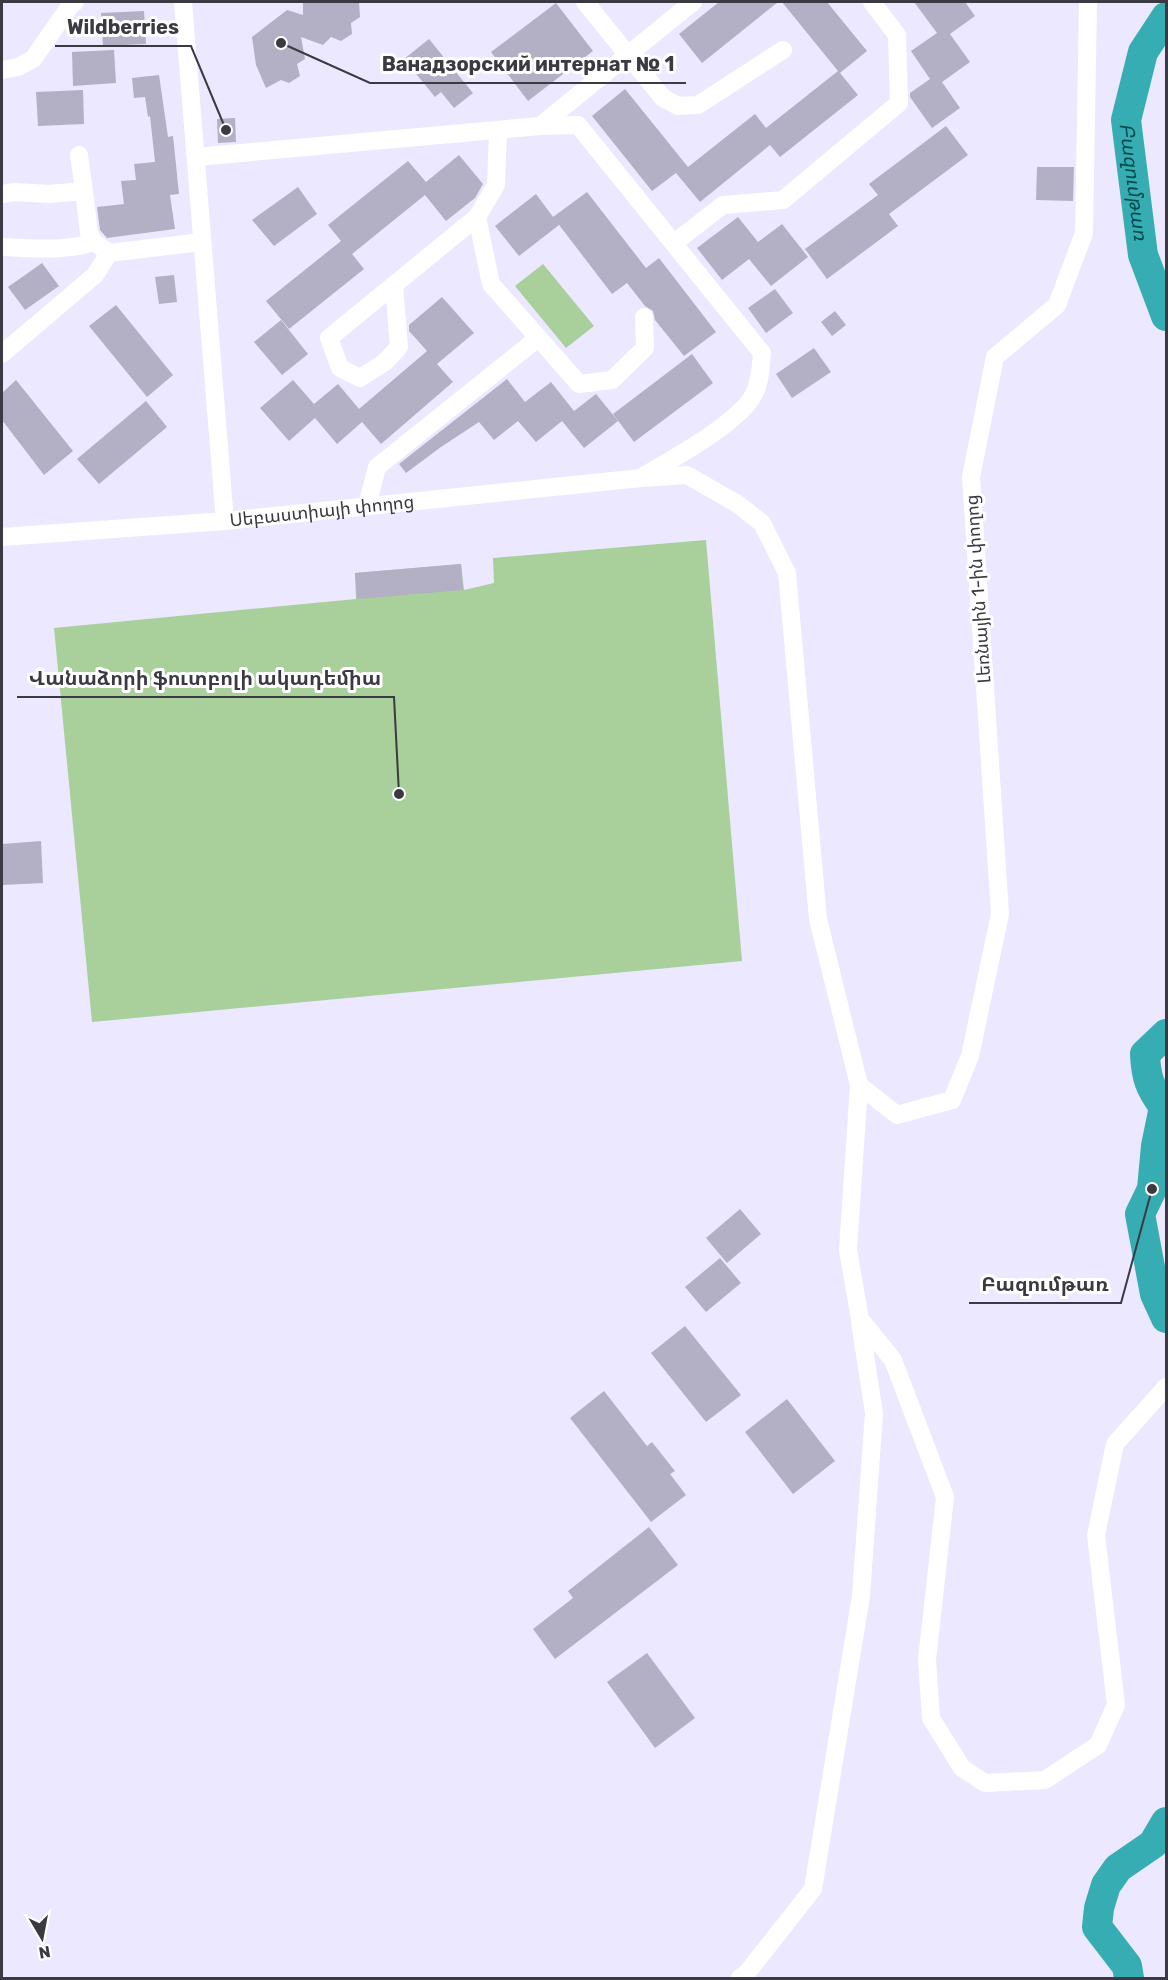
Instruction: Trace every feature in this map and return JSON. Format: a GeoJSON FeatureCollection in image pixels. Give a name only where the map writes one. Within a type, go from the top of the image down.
{"type":"FeatureCollection","features":[{"type":"Feature","properties":{"kind":"street"},"geometry":{"type":"LineString","coordinates":[[2,70],[18,67],[33,59],[75,2]]}},
{"type":"Feature","properties":{"kind":"street"},"geometry":{"type":"LineString","coordinates":[[183,2],[225,521]]}},
{"type":"Feature","properties":{"kind":"street"},"geometry":{"type":"LineString","coordinates":[[585,2],[663,98],[678,106],[698,105],[783,50]]}},
{"type":"Feature","properties":{"kind":"street"},"geometry":{"type":"LineString","coordinates":[[540,126],[693,2]]}},
{"type":"Feature","properties":{"kind":"street","name":"Լեռնային 1-ին փողոց"},"geometry":{"type":"LineString","coordinates":[[859,1085],[897,1115],[952,1100],[970,1056],[1000,914],[971,477],[995,357],[1057,305],[1084,233],[1088,2]]}},
{"type":"Feature","properties":{"kind":"street"},"geometry":{"type":"LineString","coordinates":[[674,243],[723,205],[783,200],[899,103],[897,36],[876,3]]}},
{"type":"Feature","properties":{"kind":"street"},"geometry":{"type":"LineString","coordinates":[[196,157],[540,126],[578,125],[762,353],[760,375],[754,394],[744,408],[686,452],[641,478]]}},
{"type":"Feature","properties":{"kind":"street"},"geometry":{"type":"LineString","coordinates":[[394,285],[399,347],[385,362],[360,378],[340,368],[329,338],[477,217],[496,185],[498,130]]}},
{"type":"Feature","properties":{"kind":"street"},"geometry":{"type":"LineString","coordinates":[[79,155],[89,233],[94,243],[109,254],[202,242]]}},
{"type":"Feature","properties":{"kind":"street"},"geometry":{"type":"LineString","coordinates":[[2,194],[15,192],[49,195],[84,191]]}},
{"type":"Feature","properties":{"kind":"street"},"geometry":{"type":"LineString","coordinates":[[477,217],[491,284],[579,384],[612,380],[645,348],[644,317]]}},
{"type":"Feature","properties":{"kind":"street"},"geometry":{"type":"LineString","coordinates":[[2,247],[59,249],[78,248],[94,243]]}},
{"type":"Feature","properties":{"kind":"street"},"geometry":{"type":"LineString","coordinates":[[2,354],[95,275],[109,254]]}},
{"type":"Feature","properties":{"kind":"street"},"geometry":{"type":"LineString","coordinates":[[367,506],[377,467],[538,338]]}},
{"type":"Feature","properties":{"kind":"street","name":"Սեբաստիայի փողոց"},"geometry":{"type":"LineString","coordinates":[[2,537],[225,521],[687,475],[736,503],[762,523],[787,573],[818,919],[859,1085],[848,1250],[874,1413],[861,1596],[813,1888],[746,1974],[740,1978]]}},
{"type":"Feature","properties":{"kind":"street"},"geometry":{"type":"LineString","coordinates":[[860,1319],[893,1360],[945,1497],[927,1660],[931,1718],[962,1768],[985,1783],[1045,1780],[1098,1745],[1116,1705],[1096,1535],[1115,1444],[1167,1387]]}},
{"type":"Feature","properties":{"kind":"green space"},"geometry":{"type":"Polygon","coordinates":[[[543,264],[594,326],[566,348],[515,286],[543,264]]]}},
{"type":"Feature","properties":{"kind":"green space"},"geometry":{"type":"Polygon","coordinates":[[[706,540],[742,961],[92,1022],[54,628],[356,599],[355,573],[461,564],[464,590],[494,583],[493,558],[706,540]]]}},
{"type":"Feature","properties":{"kind":"building"},"geometry":{"type":"Polygon","coordinates":[[[303,2],[359,2],[360,17],[351,23],[352,34],[341,41],[331,37],[323,45],[301,37],[305,59],[297,64],[300,76],[289,83],[281,80],[266,88],[256,65],[252,37],[287,10],[303,15],[303,2]]]}},
{"type":"Feature","properties":{"kind":"building"},"geometry":{"type":"Polygon","coordinates":[[[719,2],[778,2],[702,63],[679,34],[719,2]]]}},
{"type":"Feature","properties":{"kind":"building"},"geometry":{"type":"Polygon","coordinates":[[[782,2],[827,2],[867,51],[840,73],[858,95],[780,157],[770,145],[700,202],[676,173],[652,191],[592,116],[625,89],[688,167],[755,114],[766,128],[838,71],[782,2]]]}},
{"type":"Feature","properties":{"kind":"building"},"geometry":{"type":"Polygon","coordinates":[[[914,2],[965,2],[975,16],[950,34],[970,62],[942,82],[960,108],[932,128],[910,97],[910,93],[930,79],[911,51],[937,33],[914,2]]]}},
{"type":"Feature","properties":{"kind":"building"},"geometry":{"type":"Polygon","coordinates":[[[556,3],[593,51],[528,101],[491,52],[556,3]]]}},
{"type":"Feature","properties":{"kind":"building"},"geometry":{"type":"Polygon","coordinates":[[[144,11],[146,44],[103,46],[101,13],[144,11]]]}},
{"type":"Feature","properties":{"kind":"building"},"geometry":{"type":"Polygon","coordinates":[[[429,39],[473,93],[454,108],[441,92],[435,97],[404,59],[429,39]]]}},
{"type":"Feature","properties":{"kind":"building"},"geometry":{"type":"Polygon","coordinates":[[[114,50],[116,83],[73,86],[72,52],[114,50]]]}},
{"type":"Feature","properties":{"kind":"building"},"geometry":{"type":"Polygon","coordinates":[[[159,75],[168,137],[173,136],[179,194],[170,195],[175,229],[107,238],[100,230],[97,207],[124,204],[121,181],[136,180],[134,164],[155,162],[150,116],[148,117],[145,97],[134,98],[132,78],[159,75]]]}},
{"type":"Feature","properties":{"kind":"building"},"geometry":{"type":"Polygon","coordinates":[[[83,90],[84,124],[38,126],[36,92],[83,90]]]}},
{"type":"Feature","properties":{"kind":"building"},"geometry":{"type":"Polygon","coordinates":[[[235,118],[236,142],[218,143],[217,119],[235,118]]]}},
{"type":"Feature","properties":{"kind":"building"},"geometry":{"type":"Polygon","coordinates":[[[946,126],[968,155],[889,214],[898,226],[827,279],[805,249],[878,195],[869,184],[946,126]]]}},
{"type":"Feature","properties":{"kind":"building"},"geometry":{"type":"Polygon","coordinates":[[[459,155],[483,184],[475,198],[446,221],[425,195],[352,254],[364,269],[289,329],[266,301],[341,241],[328,225],[408,161],[426,182],[459,155]]]}},
{"type":"Feature","properties":{"kind":"building"},"geometry":{"type":"Polygon","coordinates":[[[1037,167],[1074,167],[1073,201],[1036,200],[1037,167]]]}},
{"type":"Feature","properties":{"kind":"building"},"geometry":{"type":"Polygon","coordinates":[[[298,187],[317,214],[274,246],[252,220],[298,187]]]}},
{"type":"Feature","properties":{"kind":"building"},"geometry":{"type":"Polygon","coordinates":[[[587,192],[646,268],[659,258],[716,332],[684,356],[655,320],[653,311],[645,306],[627,283],[612,294],[553,217],[587,192]]]}},
{"type":"Feature","properties":{"kind":"building"},"geometry":{"type":"Polygon","coordinates":[[[536,194],[559,225],[519,256],[495,226],[536,194]]]}},
{"type":"Feature","properties":{"kind":"building"},"geometry":{"type":"Polygon","coordinates":[[[738,217],[758,242],[782,224],[808,257],[771,286],[749,259],[722,280],[697,248],[738,217]]]}},
{"type":"Feature","properties":{"kind":"building"},"geometry":{"type":"Polygon","coordinates":[[[42,263],[59,286],[25,310],[8,287],[42,263]]]}},
{"type":"Feature","properties":{"kind":"building"},"geometry":{"type":"Polygon","coordinates":[[[174,275],[177,302],[159,304],[155,277],[174,275]]]}},
{"type":"Feature","properties":{"kind":"building"},"geometry":{"type":"Polygon","coordinates":[[[775,289],[793,313],[766,333],[748,308],[775,289]]]}},
{"type":"Feature","properties":{"kind":"building"},"geometry":{"type":"Polygon","coordinates":[[[442,297],[474,333],[437,364],[453,382],[381,444],[362,422],[337,444],[315,418],[289,441],[260,408],[293,380],[314,404],[338,384],[359,409],[427,351],[409,331],[409,325],[442,297]]]}},
{"type":"Feature","properties":{"kind":"building"},"geometry":{"type":"Polygon","coordinates":[[[116,305],[173,375],[147,397],[89,326],[116,305]]]}},
{"type":"Feature","properties":{"kind":"building"},"geometry":{"type":"Polygon","coordinates":[[[835,311],[846,325],[832,336],[821,322],[835,311]]]}},
{"type":"Feature","properties":{"kind":"building"},"geometry":{"type":"Polygon","coordinates":[[[281,320],[308,354],[282,375],[254,342],[281,320]]]}},
{"type":"Feature","properties":{"kind":"building"},"geometry":{"type":"Polygon","coordinates":[[[814,348],[831,372],[792,398],[776,374],[814,348]]]}},
{"type":"Feature","properties":{"kind":"building"},"geometry":{"type":"Polygon","coordinates":[[[692,354],[713,383],[634,442],[613,414],[692,354]]]}},
{"type":"Feature","properties":{"kind":"building"},"geometry":{"type":"Polygon","coordinates":[[[507,379],[525,402],[551,382],[574,411],[596,394],[618,421],[584,448],[562,421],[536,442],[518,421],[494,440],[479,422],[406,473],[399,464],[507,379]]]}},
{"type":"Feature","properties":{"kind":"building"},"geometry":{"type":"Polygon","coordinates":[[[16,380],[73,451],[44,475],[2,420],[2,393],[16,380]]]}},
{"type":"Feature","properties":{"kind":"building"},"geometry":{"type":"Polygon","coordinates":[[[146,401],[167,427],[99,484],[77,459],[146,401]]]}},
{"type":"Feature","properties":{"kind":"building"},"geometry":{"type":"Polygon","coordinates":[[[461,564],[463,590],[357,599],[355,573],[461,564]]]}},
{"type":"Feature","properties":{"kind":"building"},"geometry":{"type":"Polygon","coordinates":[[[41,841],[43,883],[2,885],[2,844],[41,841]]]}},
{"type":"Feature","properties":{"kind":"building"},"geometry":{"type":"Polygon","coordinates":[[[740,1209],[761,1234],[727,1263],[706,1238],[740,1209]]]}},
{"type":"Feature","properties":{"kind":"building"},"geometry":{"type":"Polygon","coordinates":[[[720,1258],[741,1283],[706,1312],[685,1287],[720,1258]]]}},
{"type":"Feature","properties":{"kind":"building"},"geometry":{"type":"Polygon","coordinates":[[[685,1326],[741,1395],[706,1422],[651,1353],[685,1326]]]}},
{"type":"Feature","properties":{"kind":"building"},"geometry":{"type":"Polygon","coordinates":[[[604,1391],[647,1446],[652,1442],[675,1471],[670,1474],[686,1495],[651,1522],[570,1418],[604,1391]]]}},
{"type":"Feature","properties":{"kind":"building"},"geometry":{"type":"Polygon","coordinates":[[[787,1399],[835,1461],[793,1494],[745,1432],[787,1399]]]}},
{"type":"Feature","properties":{"kind":"building"},"geometry":{"type":"Polygon","coordinates":[[[649,1527],[678,1565],[555,1659],[533,1629],[573,1598],[568,1591],[649,1527]]]}},
{"type":"Feature","properties":{"kind":"building"},"geometry":{"type":"Polygon","coordinates":[[[647,1653],[695,1718],[655,1748],[607,1682],[647,1653]]]}},
{"type":"Feature","properties":{"kind":"waterway","name":"Բազումթառ"},"geometry":{"type":"LineString","coordinates":[[1166,17],[1143,52],[1126,120],[1143,255],[1166,316]]}},
{"type":"Feature","properties":{"kind":"waterway","name":"Բազումթառ"},"geometry":{"type":"LineString","coordinates":[[1166,1034],[1145,1054],[1146,1070],[1150,1082],[1164,1107],[1156,1146],[1152,1189],[1140,1214],[1155,1294],[1166,1318]]}},
{"type":"Feature","properties":{"kind":"waterway","name":"Բազումթառ"},"geometry":{"type":"LineString","coordinates":[[1129,1978],[1127,1966],[1097,1927],[1099,1908],[1106,1885],[1118,1868],[1153,1844],[1166,1822]]}},
{"type":"Feature","properties":{"kind":"place","name":"Ванадзорский интернат № 1"},"geometry":{"type":"Point","coordinates":[281,43]}},
{"type":"Feature","properties":{"kind":"place","name":"Wildberries"},"geometry":{"type":"Point","coordinates":[226,130]}},
{"type":"Feature","properties":{"kind":"place","name":"Վանաձորի ֆուտբոլի ակադեմիա"},"geometry":{"type":"Point","coordinates":[399,794]}},
{"type":"Feature","properties":{"kind":"place","name":"Բազումթառ"},"geometry":{"type":"Point","coordinates":[1152,1189]}}]}
